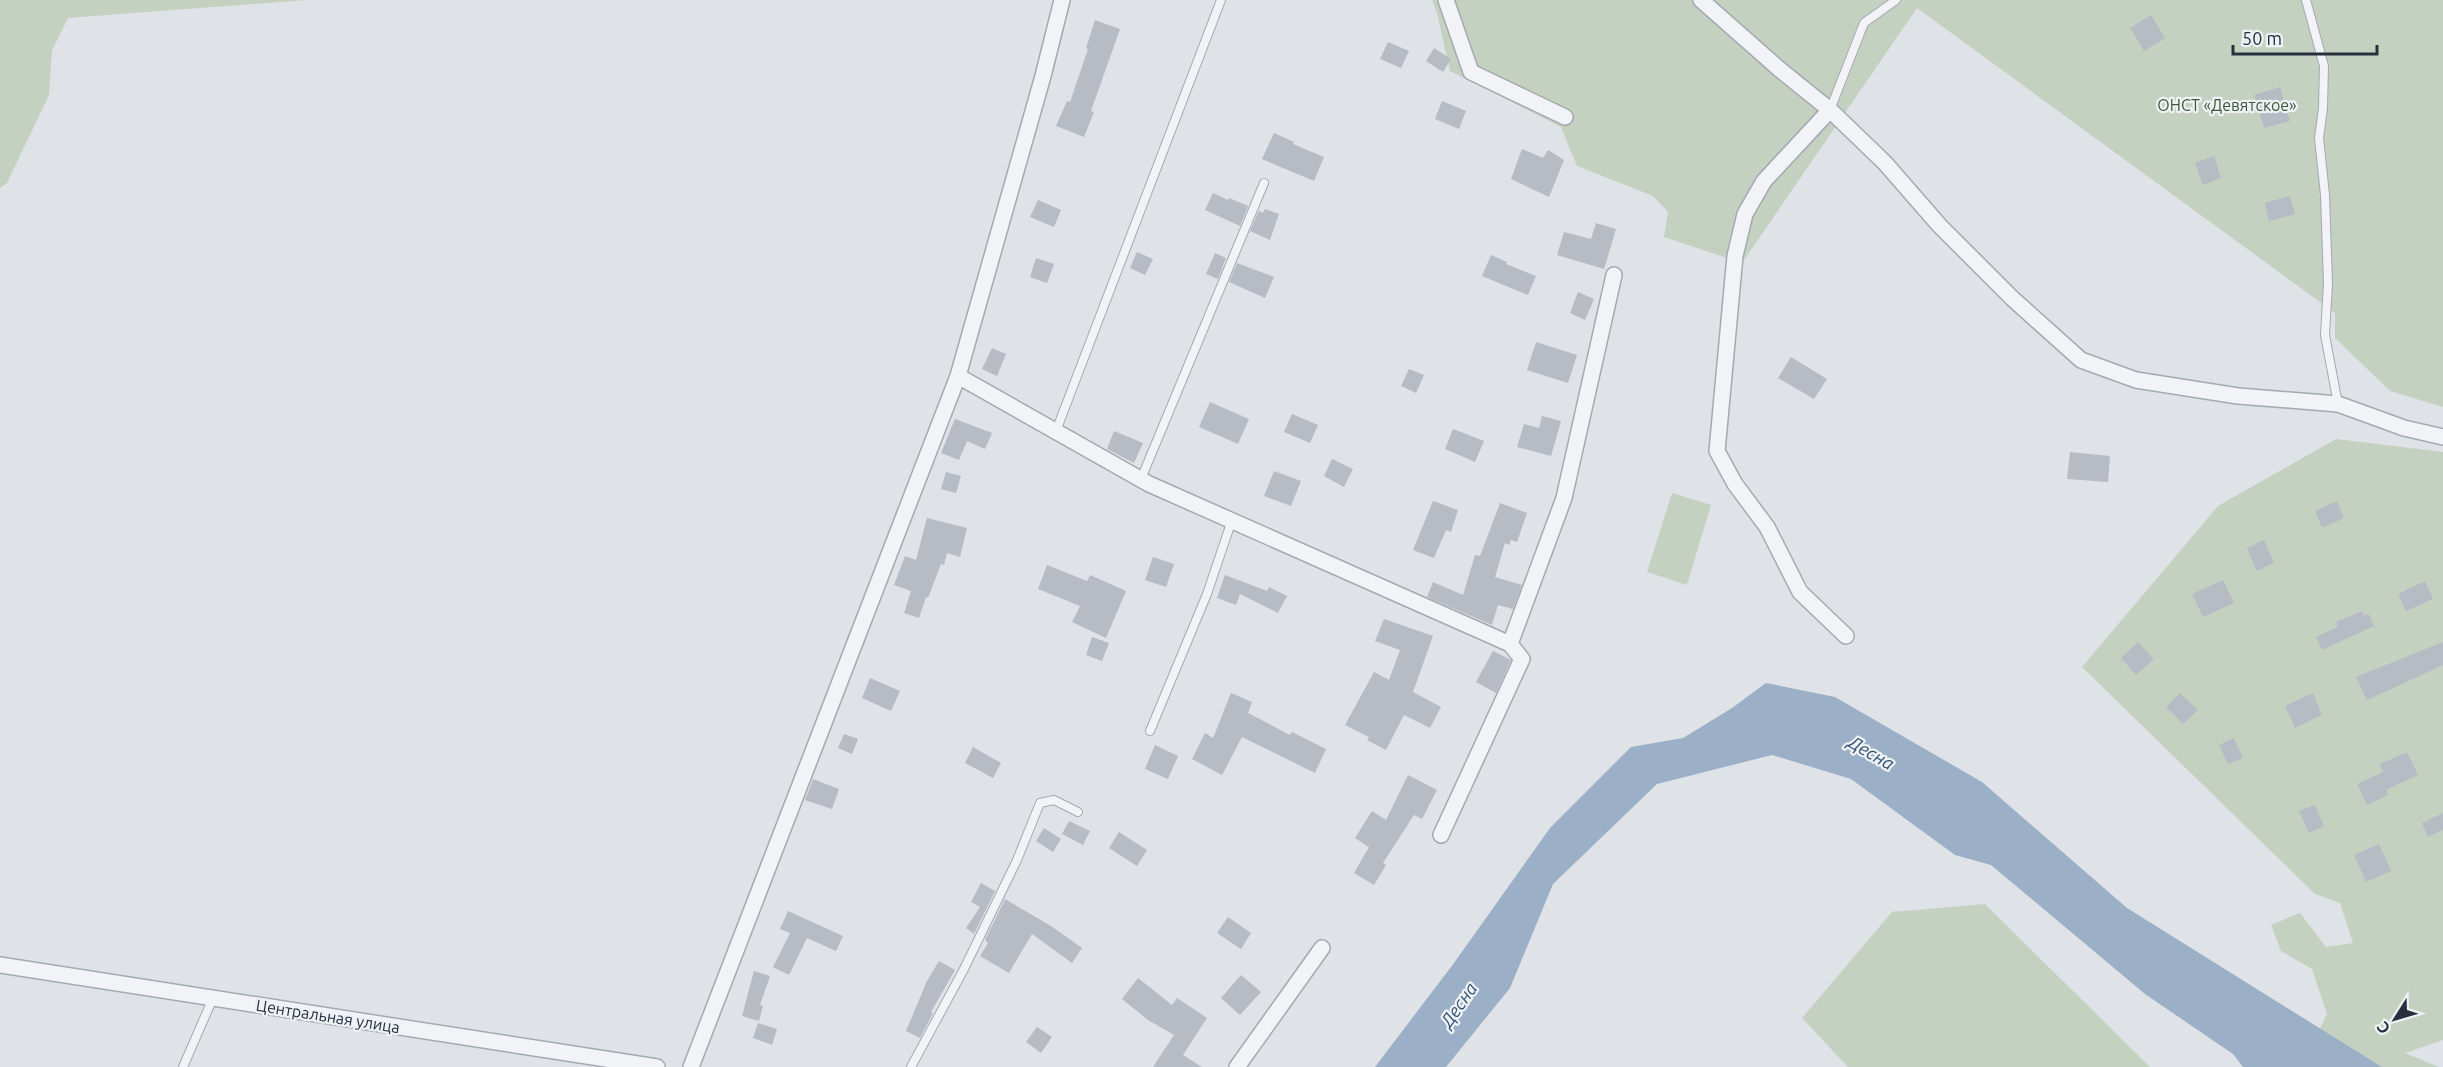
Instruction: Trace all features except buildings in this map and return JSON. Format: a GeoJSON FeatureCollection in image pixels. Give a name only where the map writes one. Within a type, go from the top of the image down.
{"type":"FeatureCollection","features":[{"type":"Feature","properties":{"kind":"street"},"geometry":{"type":"LineString","coordinates":[[691,1067],[958,376],[1044,76],[1062,0]]}},
{"type":"Feature","properties":{"kind":"street"},"geometry":{"type":"LineString","coordinates":[[1446,0],[1471,72],[1565,117]]}},
{"type":"Feature","properties":{"kind":"street"},"geometry":{"type":"LineString","coordinates":[[1701,0],[1830,110],[1885,163],[1939,225],[2013,299],[2081,360],[2136,380],[2238,396],[2338,404],[2404,428],[2443,437]]}},
{"type":"Feature","properties":{"kind":"street"},"geometry":{"type":"LineString","coordinates":[[1830,110],[1764,181],[1745,214],[1735,256],[1717,451],[1735,484],[1767,527],[1800,592],[1846,636]]}},
{"type":"Feature","properties":{"kind":"street"},"geometry":{"type":"LineString","coordinates":[[1510,644],[1564,498],[1614,275]]}},
{"type":"Feature","properties":{"kind":"street"},"geometry":{"type":"LineString","coordinates":[[958,376],[1141,479],[1510,644],[1522,658],[1440,835]]}},
{"type":"Feature","properties":{"kind":"street"},"geometry":{"type":"LineString","coordinates":[[1237,1067],[1322,948]]}},
{"type":"Feature","properties":{"kind":"street","name":"Центральная улица"},"geometry":{"type":"LineString","coordinates":[[0,965],[657,1067]]}},
{"type":"Feature","properties":{"kind":"lane"},"geometry":{"type":"LineString","coordinates":[[1056,431],[1221,0]]}},
{"type":"Feature","properties":{"kind":"lane"},"geometry":{"type":"LineString","coordinates":[[1830,110],[1864,23],[1896,0]]}},
{"type":"Feature","properties":{"kind":"lane"},"geometry":{"type":"LineString","coordinates":[[2306,0],[2324,66],[2324,108],[2319,138],[2325,195],[2328,283],[2325,335],[2338,404]]}},
{"type":"Feature","properties":{"kind":"lane"},"geometry":{"type":"LineString","coordinates":[[1141,479],[1264,183]]}},
{"type":"Feature","properties":{"kind":"lane"},"geometry":{"type":"LineString","coordinates":[[1150,731],[1207,594],[1232,520]]}},
{"type":"Feature","properties":{"kind":"lane"},"geometry":{"type":"LineString","coordinates":[[911,1067],[964,969],[1017,860],[1040,802],[1054,800],[1078,812]]}},
{"type":"Feature","properties":{"kind":"lane"},"geometry":{"type":"LineString","coordinates":[[183,1067],[213,998]]}},
{"type":"Feature","properties":{"kind":"green space"},"geometry":{"type":"Polygon","coordinates":[[[0,0],[307,0],[68,18],[52,50],[49,95],[7,183],[0,188],[0,0]]]}},
{"type":"Feature","properties":{"kind":"green space","name":"ОНСТ «Девятское»"},"geometry":{"type":"Polygon","coordinates":[[[1432,0],[2443,0],[2443,407],[2390,391],[2335,338],[2335,313],[1917,8],[1742,263],[1664,237],[1668,212],[1653,196],[1577,166],[1561,127],[1450,71],[1432,0]]]}},
{"type":"Feature","properties":{"kind":"green space"},"geometry":{"type":"Polygon","coordinates":[[[2336,439],[2443,452],[2443,1040],[2405,1053],[2439,1067],[2382,1067],[2320,1029],[2327,1014],[2312,969],[2281,951],[2271,925],[2300,913],[2326,947],[2353,943],[2340,903],[2315,894],[2082,667],[2218,506],[2336,439]]]}},
{"type":"Feature","properties":{"kind":"green space"},"geometry":{"type":"Polygon","coordinates":[[[1672,493],[1711,505],[1687,585],[1647,572],[1672,493]]]}},
{"type":"Feature","properties":{"kind":"green space"},"geometry":{"type":"Polygon","coordinates":[[[1985,904],[2150,1067],[1848,1067],[1802,1018],[1892,912],[1985,904]]]}},
{"type":"Feature","properties":{"kind":"water","name":"Десна"},"geometry":{"type":"Polygon","coordinates":[[[1766,683],[1835,697],[1982,782],[2127,908],[2382,1067],[2243,1067],[2233,1054],[2145,994],[1991,865],[1955,855],[1851,779],[1772,755],[1657,784],[1553,884],[1510,988],[1446,1067],[1375,1067],[1454,963],[1550,828],[1631,747],[1683,738],[1732,708],[1766,683]]]}}]}
